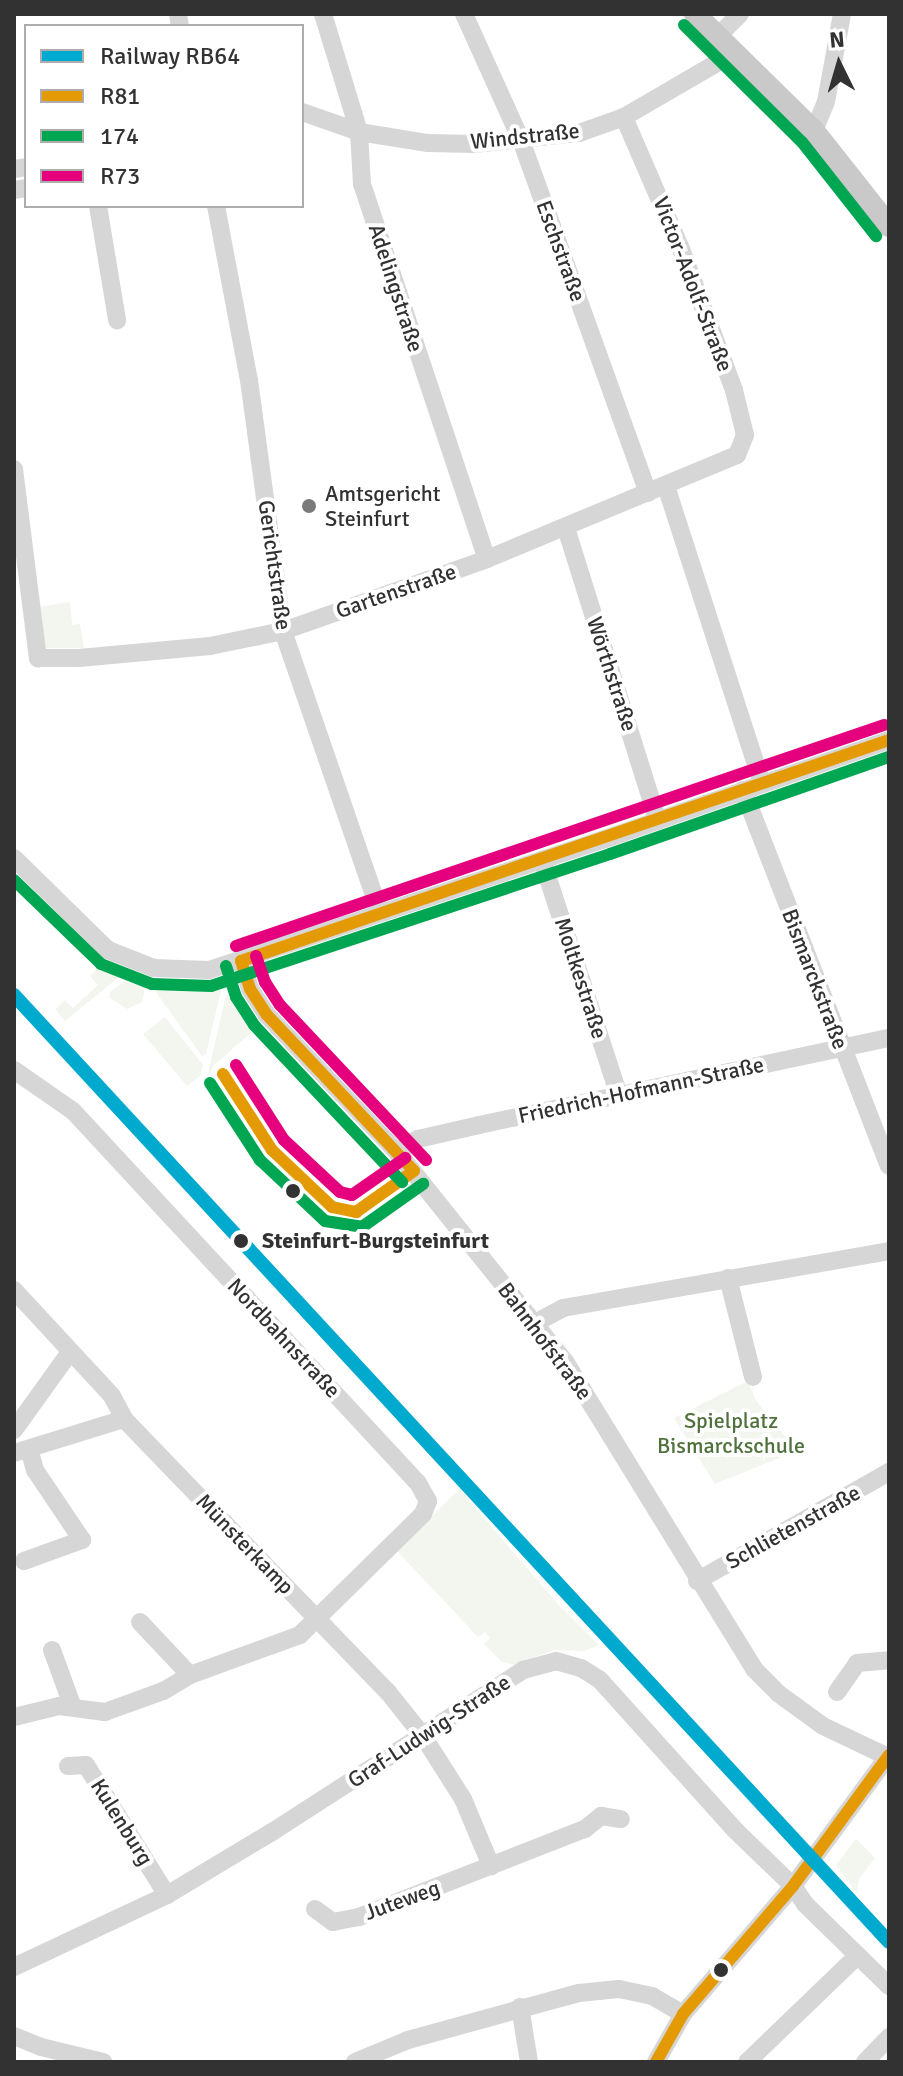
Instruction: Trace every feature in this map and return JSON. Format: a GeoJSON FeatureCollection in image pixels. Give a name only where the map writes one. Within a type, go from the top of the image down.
{"type":"FeatureCollection","features":[{"type":"Feature","properties":{"kind":"main road"},"geometry":{"type":"LineString","coordinates":[[695,14],[814,131],[889,226]]}},
{"type":"Feature","properties":{"kind":"street","name":"Adelingstraße"},"geometry":{"type":"LineString","coordinates":[[323,14],[359,132],[362,184],[487,559]]}},
{"type":"Feature","properties":{"kind":"street","name":"Eschstraße"},"geometry":{"type":"LineString","coordinates":[[464,14],[521,140],[657,489],[762,784]]}},
{"type":"Feature","properties":{"kind":"street"},"geometry":{"type":"LineString","coordinates":[[718,36],[740,14]]}},
{"type":"Feature","properties":{"kind":"street"},"geometry":{"type":"LineString","coordinates":[[814,131],[826,102],[842,14]]}},
{"type":"Feature","properties":{"kind":"street","name":"Windstraße"},"geometry":{"type":"LineString","coordinates":[[304,113],[359,132],[428,143],[521,140],[579,133],[624,117],[734,53]]}},
{"type":"Feature","properties":{"kind":"street","name":"Victor-Adolf-Straße"},"geometry":{"type":"LineString","coordinates":[[624,117],[681,249],[734,390],[745,435],[737,455]]}},
{"type":"Feature","properties":{"kind":"street"},"geometry":{"type":"LineString","coordinates":[[98,208],[117,320]]}},
{"type":"Feature","properties":{"kind":"street","name":"Gerichtstraße"},"geometry":{"type":"LineString","coordinates":[[216,208],[249,380],[283,631],[380,913]]}},
{"type":"Feature","properties":{"kind":"street","name":"Gartenstraße"},"geometry":{"type":"LineString","coordinates":[[14,469],[38,658],[210,646],[283,631],[487,559],[737,455]]}},
{"type":"Feature","properties":{"kind":"street","name":"Wörthstraße"},"geometry":{"type":"LineString","coordinates":[[566,528],[658,821]]}},
{"type":"Feature","properties":{"kind":"street"},"geometry":{"type":"LineString","coordinates":[[14,858],[108,950],[129,960],[180,972],[241,961],[889,740]]}},
{"type":"Feature","properties":{"kind":"street","name":"Bismarckstraße"},"geometry":{"type":"LineString","coordinates":[[743,790],[889,1166]]}},
{"type":"Feature","properties":{"kind":"street","name":"Moltkestraße"},"geometry":{"type":"LineString","coordinates":[[542,860],[619,1095]]}},
{"type":"Feature","properties":{"kind":"street","name":"Bahnhofstraße"},"geometry":{"type":"LineString","coordinates":[[241,961],[250,989],[267,1015],[397,1152],[582,1386],[737,1647],[766,1682],[823,1726],[888,1756]]}},
{"type":"Feature","properties":{"kind":"street","name":"Friedrich-Hofmann-Straße"},"geometry":{"type":"LineString","coordinates":[[397,1152],[418,1139],[889,1038]]}},
{"type":"Feature","properties":{"kind":"street","name":"Nordbahnstraße"},"geometry":{"type":"LineString","coordinates":[[14,1070],[73,1111],[425,1492],[428,1501],[423,1514],[300,1635],[190,1675],[163,1691],[105,1712],[72,1705],[14,1717]]}},
{"type":"Feature","properties":{"kind":"street"},"geometry":{"type":"LineString","coordinates":[[535,1323],[563,1308],[889,1251]]}},
{"type":"Feature","properties":{"kind":"street"},"geometry":{"type":"LineString","coordinates":[[728,1278],[753,1377]]}},
{"type":"Feature","properties":{"kind":"street","name":"Münsterkamp"},"geometry":{"type":"LineString","coordinates":[[17,1299],[112,1396],[124,1419],[388,1692],[423,1736]]}},
{"type":"Feature","properties":{"kind":"street"},"geometry":{"type":"LineString","coordinates":[[14,1430],[70,1352]]}},
{"type":"Feature","properties":{"kind":"street"},"geometry":{"type":"LineString","coordinates":[[24,1561],[82,1540],[22,1451],[124,1419]]}},
{"type":"Feature","properties":{"kind":"street","name":"Schlietenstraße"},"geometry":{"type":"LineString","coordinates":[[697,1581],[889,1472]]}},
{"type":"Feature","properties":{"kind":"street"},"geometry":{"type":"LineString","coordinates":[[140,1622],[190,1675]]}},
{"type":"Feature","properties":{"kind":"street"},"geometry":{"type":"LineString","coordinates":[[52,1650],[72,1705]]}},
{"type":"Feature","properties":{"kind":"street"},"geometry":{"type":"LineString","coordinates":[[837,1692],[857,1663],[889,1660]]}},
{"type":"Feature","properties":{"kind":"street","name":"Graf-Ludwig-Straße"},"geometry":{"type":"LineString","coordinates":[[14,1967],[167,1895],[508,1680],[532,1666],[553,1661],[571,1664],[591,1674],[736,1831],[793,1886],[805,1904],[889,1986]]}},
{"type":"Feature","properties":{"kind":"street"},"geometry":{"type":"LineString","coordinates":[[423,1736],[463,1799],[491,1866]]}},
{"type":"Feature","properties":{"kind":"street"},"geometry":{"type":"LineString","coordinates":[[656,2062],[683,2014],[793,1886],[888,1756]]}},
{"type":"Feature","properties":{"kind":"street","name":"Kulenburg"},"geometry":{"type":"LineString","coordinates":[[68,1766],[86,1765],[167,1895]]}},
{"type":"Feature","properties":{"kind":"street","name":"Juteweg"},"geometry":{"type":"LineString","coordinates":[[315,1909],[333,1922],[359,1917],[585,1829],[601,1816],[621,1819]]}},
{"type":"Feature","properties":{"kind":"street"},"geometry":{"type":"LineString","coordinates":[[747,2062],[858,1955]]}},
{"type":"Feature","properties":{"kind":"street"},"geometry":{"type":"LineString","coordinates":[[355,2062],[408,2040],[579,1993],[619,1989],[652,1996],[683,2014]]}},
{"type":"Feature","properties":{"kind":"street"},"geometry":{"type":"LineString","coordinates":[[520,2007],[529,2062]]}},
{"type":"Feature","properties":{"kind":"street"},"geometry":{"type":"LineString","coordinates":[[14,2036],[41,2047],[103,2062]]}},
{"type":"Feature","properties":{"kind":"street"},"geometry":{"type":"LineString","coordinates":[[865,2062],[889,2037]]}},
{"type":"Feature","properties":{"kind":"green space"},"geometry":{"type":"Polygon","coordinates":[[[70,602],[72,625],[80,624],[84,648],[45,648],[39,607],[70,602]]]}},
{"type":"Feature","properties":{"kind":"green space"},"geometry":{"type":"Polygon","coordinates":[[[77,943],[101,966],[119,977],[65,1021],[55,1009],[65,1000],[73,1008],[98,985],[90,976],[98,968],[77,943]]]}},
{"type":"Feature","properties":{"kind":"green space"},"geometry":{"type":"Polygon","coordinates":[[[124,982],[143,985],[145,989],[142,1002],[127,1009],[109,997],[111,991],[124,982]]]}},
{"type":"Feature","properties":{"kind":"green space"},"geometry":{"type":"Polygon","coordinates":[[[217,987],[221,991],[206,1054],[202,1056],[155,991],[217,987]]]}},
{"type":"Feature","properties":{"kind":"green space"},"geometry":{"type":"Polygon","coordinates":[[[226,995],[256,1024],[251,1033],[214,1065],[207,1078],[226,995]]]}},
{"type":"Feature","properties":{"kind":"green space"},"geometry":{"type":"Polygon","coordinates":[[[165,1017],[203,1065],[200,1076],[187,1086],[143,1034],[165,1017]]]}},
{"type":"Feature","properties":{"kind":"green space","name":"Spielplatz Bismarckschule"},"geometry":{"type":"Polygon","coordinates":[[[748,1381],[755,1399],[797,1451],[715,1484],[674,1418],[748,1381]]]}},
{"type":"Feature","properties":{"kind":"green space"},"geometry":{"type":"Polygon","coordinates":[[[459,1489],[558,1604],[599,1645],[584,1651],[554,1650],[515,1665],[502,1662],[484,1644],[490,1638],[485,1632],[478,1637],[397,1551],[459,1489]]]}},
{"type":"Feature","properties":{"kind":"green space"},"geometry":{"type":"Polygon","coordinates":[[[856,1839],[875,1858],[859,1879],[857,1893],[836,1865],[856,1839]]]}},
{"type":"Feature","properties":{"kind":"rail line","name":"RB64"},"geometry":{"type":"LineString","coordinates":[[14,995],[889,1942]]}},
{"type":"Feature","properties":{"kind":"transit line","name":"174"},"geometry":{"type":"LineString","coordinates":[[684,25],[802,142],[876,236]]}},
{"type":"Feature","properties":{"kind":"transit line","name":"R73"},"geometry":{"type":"LineString","coordinates":[[236,946],[884,725]]}},
{"type":"Feature","properties":{"kind":"transit line","name":"R81"},"geometry":{"type":"LineString","coordinates":[[241,961],[889,740]]}},
{"type":"Feature","properties":{"kind":"transit line","name":"174"},"geometry":{"type":"LineString","coordinates":[[14,880],[101,964],[152,984],[211,986],[610,854],[889,757]]}},
{"type":"Feature","properties":{"kind":"transit line","name":"R73"},"geometry":{"type":"LineString","coordinates":[[256,956],[265,982],[280,1005],[426,1160]]}},
{"type":"Feature","properties":{"kind":"transit line","name":"R81"},"geometry":{"type":"LineString","coordinates":[[241,961],[250,989],[267,1015],[414,1171]]}},
{"type":"Feature","properties":{"kind":"transit line","name":"174"},"geometry":{"type":"LineString","coordinates":[[226,966],[236,997],[254,1025],[402,1182]]}},
{"type":"Feature","properties":{"kind":"transit line","name":"R73"},"geometry":{"type":"LineString","coordinates":[[236,1065],[284,1140],[340,1192],[352,1195],[405,1158]]}},
{"type":"Feature","properties":{"kind":"transit line","name":"R81"},"geometry":{"type":"LineString","coordinates":[[223,1074],[272,1150],[332,1207],[356,1212],[414,1171]]}},
{"type":"Feature","properties":{"kind":"transit line","name":"174"},"geometry":{"type":"LineString","coordinates":[[210,1083],[260,1160],[325,1221],[362,1227],[423,1184]]}},
{"type":"Feature","properties":{"kind":"transit line","name":"R81"},"geometry":{"type":"LineString","coordinates":[[656,2062],[683,2014],[793,1886],[889,1755]]}},
{"type":"Feature","properties":{"kind":"place","name":"Amtsgericht Steinfurt"},"geometry":{"type":"Point","coordinates":[309,506]}},
{"type":"Feature","properties":{"kind":"place","name":"Steinfurt-Burgsteinfurt"},"geometry":{"type":"Point","coordinates":[241,1241]}}]}
